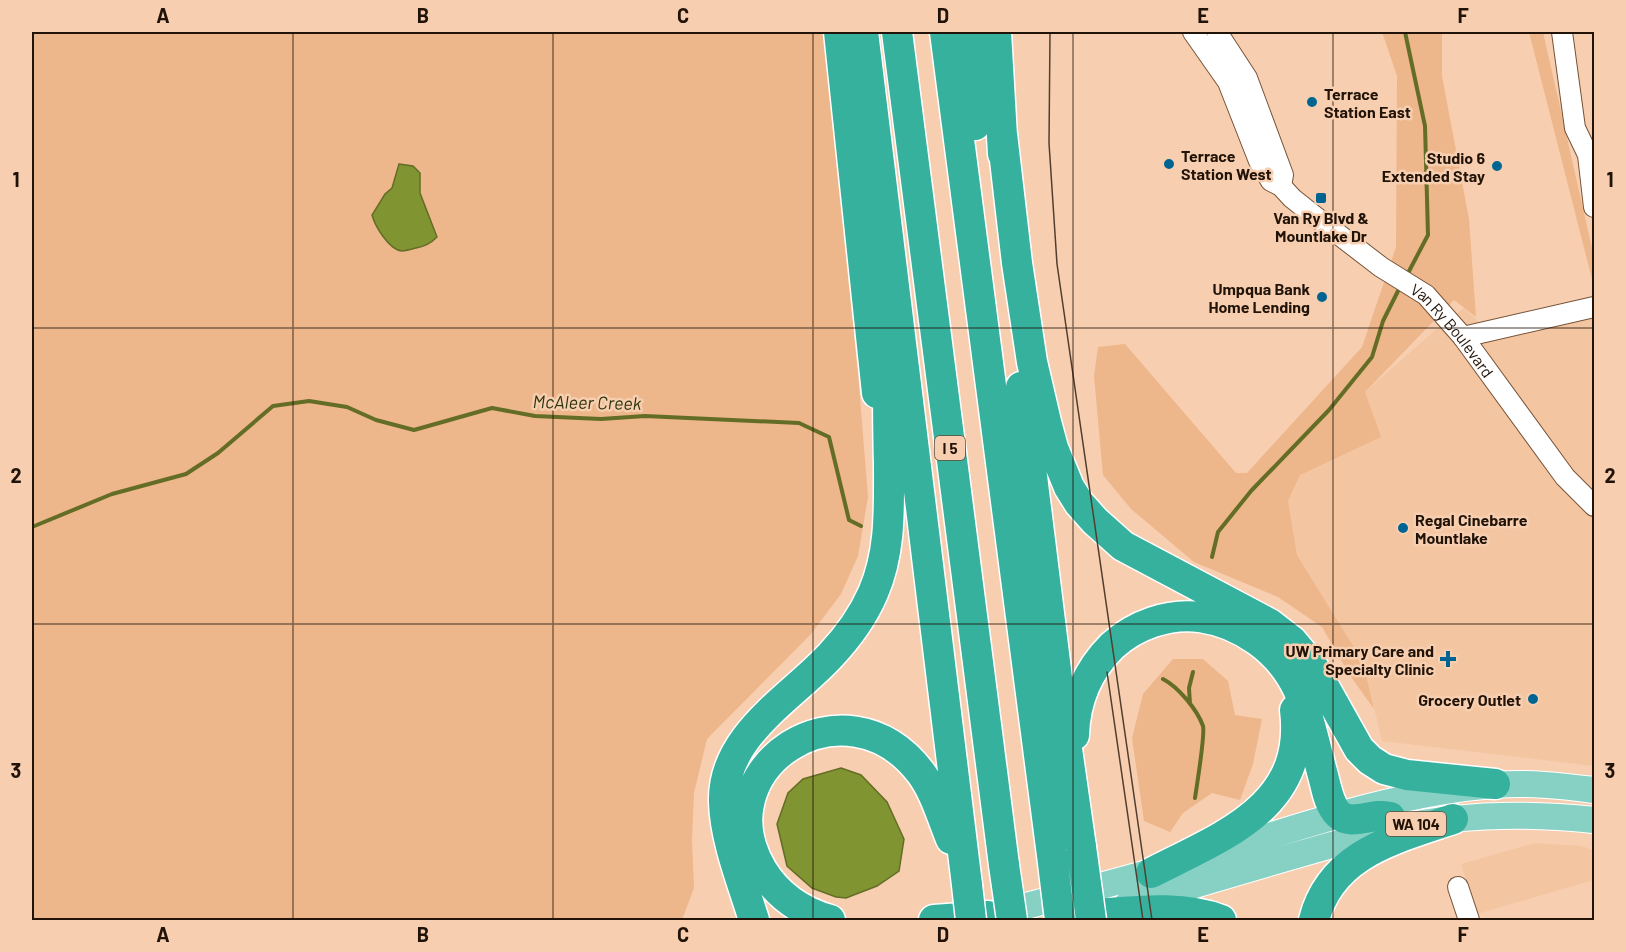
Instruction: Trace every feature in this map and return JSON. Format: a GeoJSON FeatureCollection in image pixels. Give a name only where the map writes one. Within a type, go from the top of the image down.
{"type":"FeatureCollection","features":[{"type":"Feature","properties":{"kind":"highway"},"geometry":{"type":"LineString","coordinates":[[839,32],[890,513]]}},
{"type":"Feature","properties":{"kind":"highway"},"geometry":{"type":"LineString","coordinates":[[863,32],[967,885]]}},
{"type":"Feature","properties":{"kind":"highway","name":"I 5"},"geometry":{"type":"LineString","coordinates":[[897,32],[1004,866],[986,920]]}},
{"type":"Feature","properties":{"kind":"highway"},"geometry":{"type":"LineString","coordinates":[[945,32],[1060,921]]}},
{"type":"Feature","properties":{"kind":"highway"},"geometry":{"type":"LineString","coordinates":[[970,32],[983,320]]}},
{"type":"Feature","properties":{"kind":"highway"},"geometry":{"type":"LineString","coordinates":[[996,32],[1003,195],[1012,319],[1058,686],[1081,847],[1086,918],[1130,911],[1182,912],[1200,914],[1221,921]]}},
{"type":"Feature","properties":{"kind":"highway"},"geometry":{"type":"LineString","coordinates":[[1002,134],[1017,263],[1034,373],[1053,448],[1079,503],[1123,546],[1270,624],[1292,641],[1312,665],[1359,749],[1370,760],[1384,769],[1407,775],[1495,784]]}},
{"type":"Feature","properties":{"kind":"highway"},"geometry":{"type":"LineString","coordinates":[[754,921],[724,813],[727,777],[734,757],[767,715],[830,657],[854,626],[873,593],[887,543],[890,513],[887,221]]}},
{"type":"Feature","properties":{"kind":"highway"},"geometry":{"type":"LineString","coordinates":[[1074,795],[1074,727],[1077,704],[1088,677],[1101,657],[1133,630],[1171,617],[1191,616],[1214,619],[1234,626],[1253,637],[1271,652],[1297,688],[1330,800],[1339,815],[1356,820],[1380,814],[1390,817]]}},
{"type":"Feature","properties":{"kind":"highway"},"geometry":{"type":"LineString","coordinates":[[1151,873],[1245,822],[1269,802],[1284,780],[1294,754],[1297,724],[1291,691],[1271,652]]}},
{"type":"Feature","properties":{"kind":"highway"},"geometry":{"type":"LineString","coordinates":[[830,921],[797,906],[775,887],[756,857],[751,845],[747,821],[751,799],[763,772],[776,756],[793,742],[827,730],[864,732],[883,740],[906,756],[923,775],[955,848],[967,885],[986,920],[934,921]]}},
{"type":"Feature","properties":{"kind":"highway"},"geometry":{"type":"LineString","coordinates":[[1314,921],[1323,894],[1333,879],[1348,864],[1384,844],[1453,819]]}},
{"type":"Feature","properties":{"kind":"highway"},"geometry":{"type":"LineString","coordinates":[[730,921],[733,881],[731,844]]}},
{"type":"Feature","properties":{"kind":"main road","name":"WA 104"},"geometry":{"type":"LineString","coordinates":[[986,920],[1151,873],[1339,815],[1433,793],[1495,784],[1538,785],[1592,793]]}},
{"type":"Feature","properties":{"kind":"main road"},"geometry":{"type":"LineString","coordinates":[[1273,861],[1310,842],[1382,823],[1390,817],[1442,806],[1592,793]]}},
{"type":"Feature","properties":{"kind":"main road","name":"WA 104"},"geometry":{"type":"LineString","coordinates":[[1086,918],[1273,861],[1389,830],[1453,819],[1510,816],[1594,820]]}},
{"type":"Feature","properties":{"kind":"main road"},"geometry":{"type":"LineString","coordinates":[[1564,817],[1594,830]]}},
{"type":"Feature","properties":{"kind":"street","name":"Van Ry Boulevard"},"geometry":{"type":"LineString","coordinates":[[1193,32],[1228,82],[1259,161],[1271,182],[1281,186],[1312,214],[1389,272],[1426,295],[1463,337],[1565,477],[1594,506]]}},
{"type":"Feature","properties":{"kind":"street"},"geometry":{"type":"LineString","coordinates":[[1217,32],[1246,78],[1283,175],[1281,186]]}},
{"type":"Feature","properties":{"kind":"street"},"geometry":{"type":"LineString","coordinates":[[1562,32],[1575,128],[1588,142],[1594,207]]}},
{"type":"Feature","properties":{"kind":"street"},"geometry":{"type":"LineString","coordinates":[[1463,337],[1594,307]]}},
{"type":"Feature","properties":{"kind":"street"},"geometry":{"type":"LineString","coordinates":[[1458,887],[1469,921]]}},
{"type":"Feature","properties":{"kind":"shaded area"},"geometry":{"type":"Polygon","coordinates":[[[32,32],[823,32],[858,373],[868,497],[858,556],[841,594],[811,634],[707,739],[694,793],[692,840],[694,888],[682,920],[32,920],[32,32]]]}},
{"type":"Feature","properties":{"kind":"shaded area"},"geometry":{"type":"Polygon","coordinates":[[[1382,32],[1442,32],[1442,76],[1469,219],[1476,317],[1454,300],[1365,392],[1381,437],[1300,475],[1288,501],[1297,555],[1363,662],[1374,709],[1349,674],[1322,627],[1278,597],[1194,562],[1131,509],[1103,475],[1094,376],[1098,347],[1125,344],[1236,473],[1247,473],[1362,347],[1396,247],[1397,76],[1382,32]]]}},
{"type":"Feature","properties":{"kind":"shaded area"},"geometry":{"type":"Polygon","coordinates":[[[1529,32],[1543,32],[1594,257],[1594,287],[1529,32]]]}},
{"type":"Feature","properties":{"kind":"shaded area"},"geometry":{"type":"Polygon","coordinates":[[[399,164],[413,166],[420,173],[420,193],[437,237],[425,245],[402,251],[397,250],[388,242],[379,231],[372,215],[385,194],[392,188],[399,164]]]}},
{"type":"Feature","properties":{"kind":"shaded area"},"geometry":{"type":"Polygon","coordinates":[[[1464,308],[1492,335],[1594,315],[1594,766],[1382,741],[1363,662],[1297,555],[1288,501],[1300,475],[1365,392],[1440,326],[1464,308]]]}},
{"type":"Feature","properties":{"kind":"shaded area"},"geometry":{"type":"Polygon","coordinates":[[[1173,659],[1203,659],[1228,681],[1235,715],[1262,719],[1253,764],[1240,800],[1212,793],[1183,813],[1170,832],[1144,821],[1132,738],[1143,694],[1173,659]]]}},
{"type":"Feature","properties":{"kind":"shaded area"},"geometry":{"type":"Polygon","coordinates":[[[841,768],[861,775],[887,802],[904,839],[899,871],[877,886],[846,898],[836,897],[812,888],[787,866],[777,824],[788,793],[803,779],[841,768]]]}},
{"type":"Feature","properties":{"kind":"shaded area"},"geometry":{"type":"Polygon","coordinates":[[[1535,843],[1581,846],[1594,850],[1594,880],[1477,914],[1461,864],[1535,843]]]}},
{"type":"Feature","properties":{"kind":"waterway"},"geometry":{"type":"LineString","coordinates":[[1405,32],[1425,126],[1428,235],[1407,275]]}},
{"type":"Feature","properties":{"kind":"waterway"},"geometry":{"type":"LineString","coordinates":[[1212,557],[1218,532],[1251,491],[1329,410],[1372,357],[1383,321],[1400,287]]}},
{"type":"Feature","properties":{"kind":"waterway","name":"McAleer Creek"},"geometry":{"type":"LineString","coordinates":[[32,527],[112,494],[186,474],[218,453],[273,406],[309,401],[347,407],[376,420],[414,430],[492,408],[535,416],[601,419],[645,416],[799,423],[829,437],[849,520],[861,526]]}},
{"type":"Feature","properties":{"kind":"waterway"},"geometry":{"type":"LineString","coordinates":[[1190,704],[1189,688],[1193,672]]}},
{"type":"Feature","properties":{"kind":"waterway","name":"McAleer Creek"},"geometry":{"type":"LineString","coordinates":[[1163,679],[1175,687],[1186,699],[1203,726],[1195,798]]}},
{"type":"Feature","properties":{"kind":"tram line"},"geometry":{"type":"LineString","coordinates":[[1050,32],[1049,143],[1057,264],[1152,920]]}},
{"type":"Feature","properties":{"kind":"tram line"},"geometry":{"type":"LineString","coordinates":[[1107,672],[1143,920]]}},
{"type":"Feature","properties":{"kind":"place","name":"Terrace Station East"},"geometry":{"type":"Point","coordinates":[1312,102]}},
{"type":"Feature","properties":{"kind":"place","name":"Terrace Station West"},"geometry":{"type":"Point","coordinates":[1169,164]}},
{"type":"Feature","properties":{"kind":"place","name":"Studio 6 Extended Stay"},"geometry":{"type":"Point","coordinates":[1497,166]}},
{"type":"Feature","properties":{"kind":"place","name":"Van Ry Blvd & Mountlake Dr"},"geometry":{"type":"Point","coordinates":[1321,198]}},
{"type":"Feature","properties":{"kind":"place","name":"Umpqua Bank Home Lending"},"geometry":{"type":"Point","coordinates":[1322,297]}},
{"type":"Feature","properties":{"kind":"place","name":"Regal Cinebarre Mountlake"},"geometry":{"type":"Point","coordinates":[1403,528]}},
{"type":"Feature","properties":{"kind":"place","name":"UW Primary Care and Specialty Clinic"},"geometry":{"type":"Point","coordinates":[1448,659]}},
{"type":"Feature","properties":{"kind":"place","name":"Grocery Outlet"},"geometry":{"type":"Point","coordinates":[1533,699]}}]}
